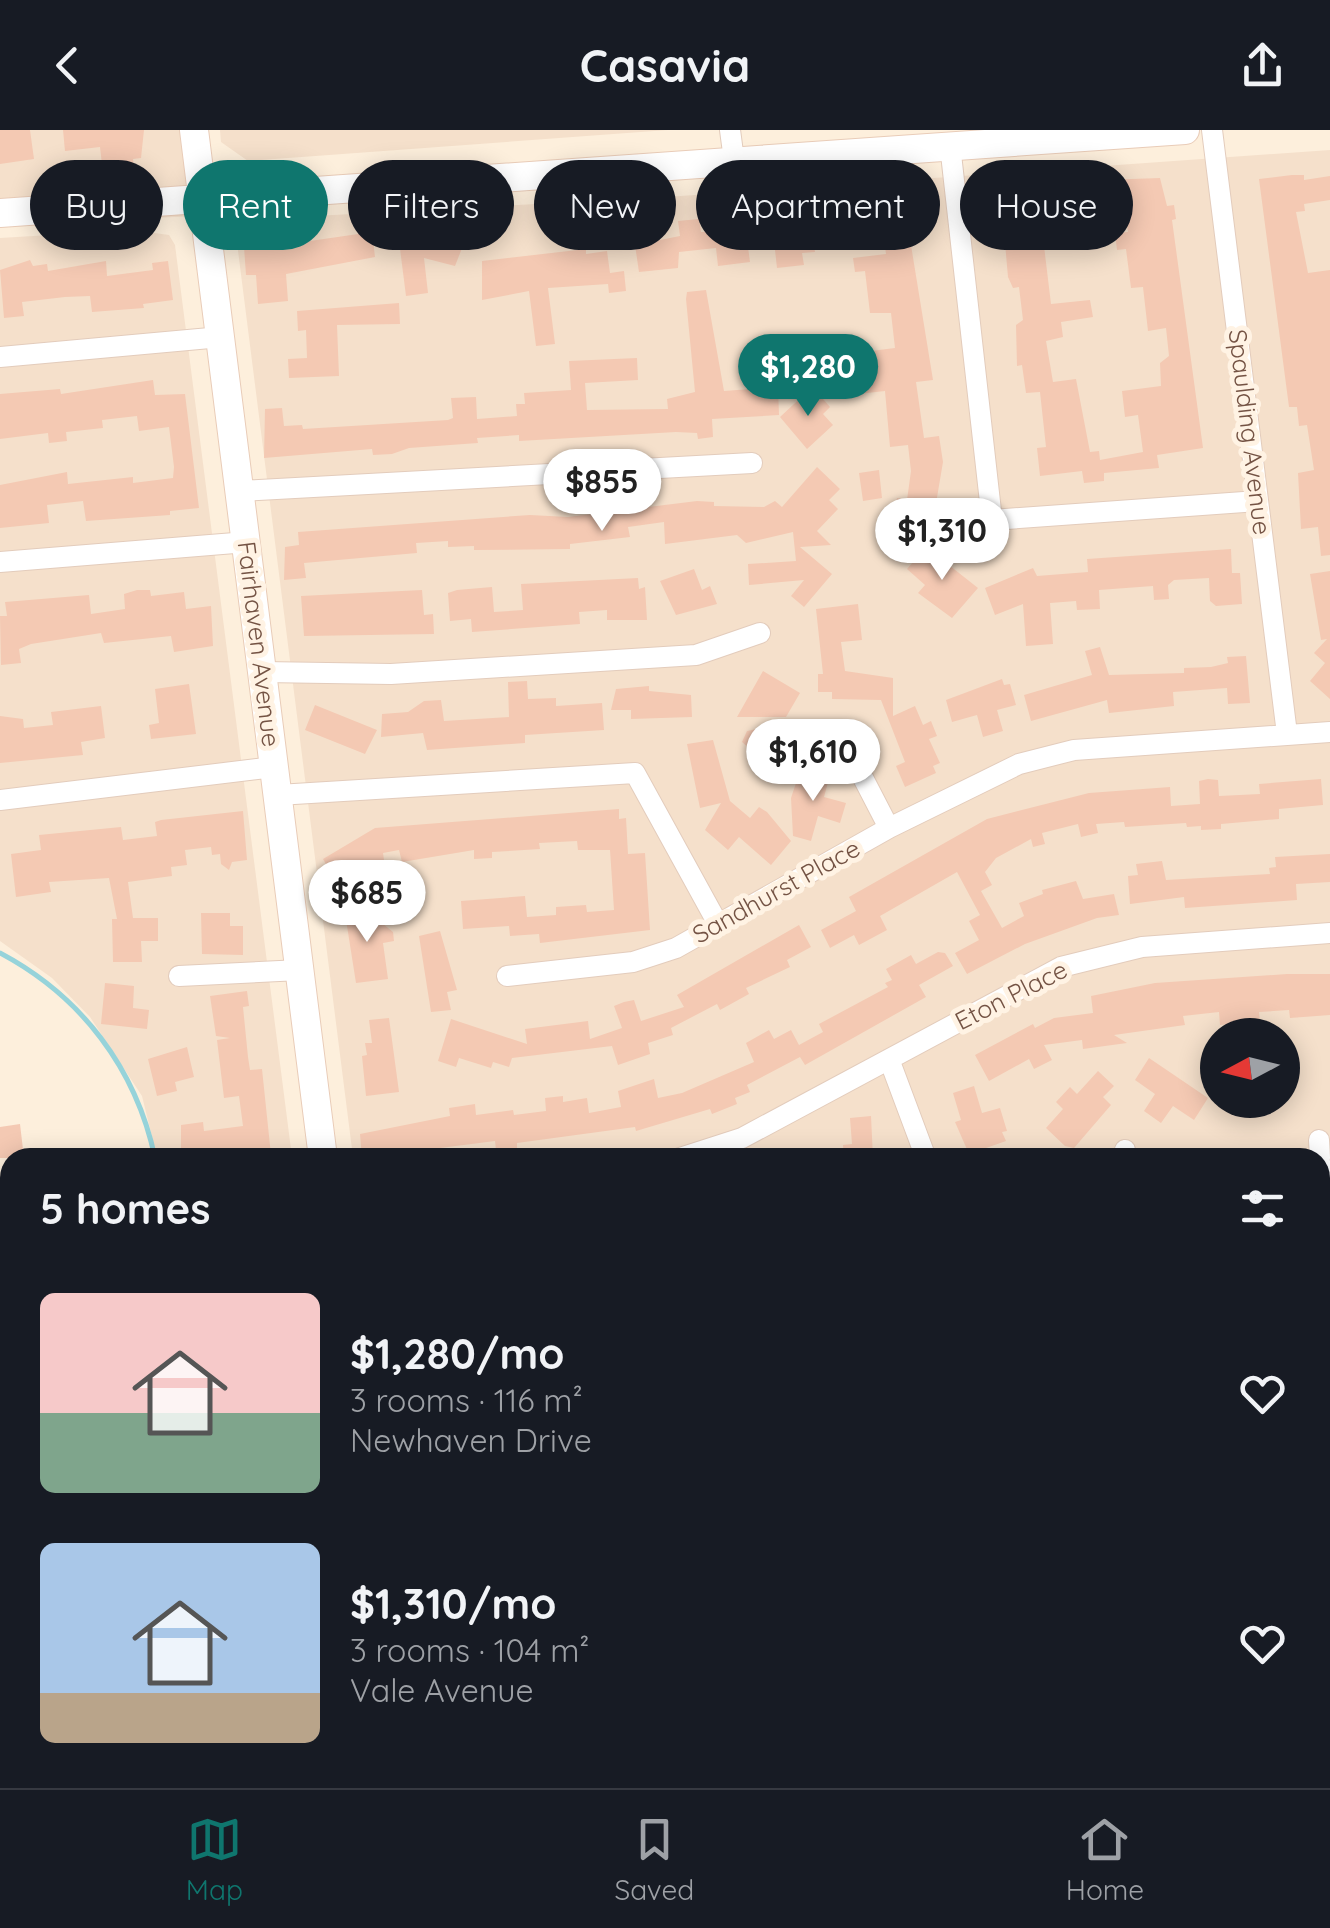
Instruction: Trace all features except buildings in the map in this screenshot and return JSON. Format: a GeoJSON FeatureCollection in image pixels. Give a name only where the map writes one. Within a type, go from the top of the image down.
{"type":"FeatureCollection","features":[{"type":"Feature","properties":{"kind":"main road","name":"Fairhaven Avenue"},"geometry":{"type":"LineString","coordinates":[[194,130],[198,160]]}},
{"type":"Feature","properties":{"kind":"main road"},"geometry":{"type":"LineString","coordinates":[[734,160],[862,146],[950,145],[1184,130]]}},
{"type":"Feature","properties":{"kind":"main road"},"geometry":{"type":"LineString","coordinates":[[328,191],[696,163]]}},
{"type":"Feature","properties":{"kind":"main road"},"geometry":{"type":"LineString","coordinates":[[0,212],[183,201]]}},
{"type":"Feature","properties":{"kind":"main road","name":"Fairhaven Avenue"},"geometry":{"type":"LineString","coordinates":[[210,250],[322,1148]]}},
{"type":"Feature","properties":{"kind":"street"},"geometry":{"type":"LineString","coordinates":[[730,130],[734,160]]}},
{"type":"Feature","properties":{"kind":"street","name":"Spaulding Avenue"},"geometry":{"type":"LineString","coordinates":[[1212,130],[1286,734]]}},
{"type":"Feature","properties":{"kind":"street"},"geometry":{"type":"LineString","coordinates":[[950,145],[992,520],[1258,500]]}},
{"type":"Feature","properties":{"kind":"street"},"geometry":{"type":"LineString","coordinates":[[0,357],[221,338]]}},
{"type":"Feature","properties":{"kind":"street"},"geometry":{"type":"LineString","coordinates":[[240,490],[752,463]]}},
{"type":"Feature","properties":{"kind":"street"},"geometry":{"type":"LineString","coordinates":[[0,562],[246,542]]}},
{"type":"Feature","properties":{"kind":"street"},"geometry":{"type":"LineString","coordinates":[[263,672],[391,674],[696,654],[760,634]]}},
{"type":"Feature","properties":{"kind":"street","name":"Sandhurst Place"},"geometry":{"type":"LineString","coordinates":[[507,976],[633,962],[676,948],[889,828],[1018,764],[1074,750],[1330,732]]}},
{"type":"Feature","properties":{"kind":"street"},"geometry":{"type":"LineString","coordinates":[[846,744],[889,828]]}},
{"type":"Feature","properties":{"kind":"street"},"geometry":{"type":"LineString","coordinates":[[0,800],[276,781],[635,773],[718,924]]}},
{"type":"Feature","properties":{"kind":"street","name":"Eton Place"},"geometry":{"type":"LineString","coordinates":[[727,1148],[1061,967],[1100,954],[1330,933]]}},
{"type":"Feature","properties":{"kind":"street"},"geometry":{"type":"LineString","coordinates":[[179,976],[300,970]]}},
{"type":"Feature","properties":{"kind":"street"},"geometry":{"type":"LineString","coordinates":[[889,1059],[922,1148]]}},
{"type":"Feature","properties":{"kind":"shaded area"},"geometry":{"type":"Polygon","coordinates":[[[0,130],[185,130],[189,160],[183,160],[183,217],[163,218],[163,160],[30,160],[30,224],[0,225],[0,130]]]}},
{"type":"Feature","properties":{"kind":"shaded area"},"geometry":{"type":"Polygon","coordinates":[[[220,130],[668,130],[262,160],[247,160],[221,142],[220,130]]]}},
{"type":"Feature","properties":{"kind":"shaded area"},"geometry":{"type":"Polygon","coordinates":[[[1330,150],[1330,1148],[352,1148],[238,250],[328,250],[328,215],[348,214],[348,250],[514,250],[514,205],[534,204],[534,250],[676,250],[676,196],[696,195],[696,250],[940,250],[940,178],[960,176],[960,250],[1133,250],[1133,164],[1330,150]]]}},
{"type":"Feature","properties":{"kind":"shaded area"},"geometry":{"type":"Polygon","coordinates":[[[163,234],[169,235],[175,245],[291,1148],[155,1148],[142,1096],[90,1017],[52,978],[0,941],[0,238],[30,236],[30,250],[163,250],[163,234]]]}},
{"type":"Feature","properties":{"kind":"waterway"},"geometry":{"type":"LineString","coordinates":[[0,953],[56,991],[101,1038],[134,1094],[152,1148]]}}]}
